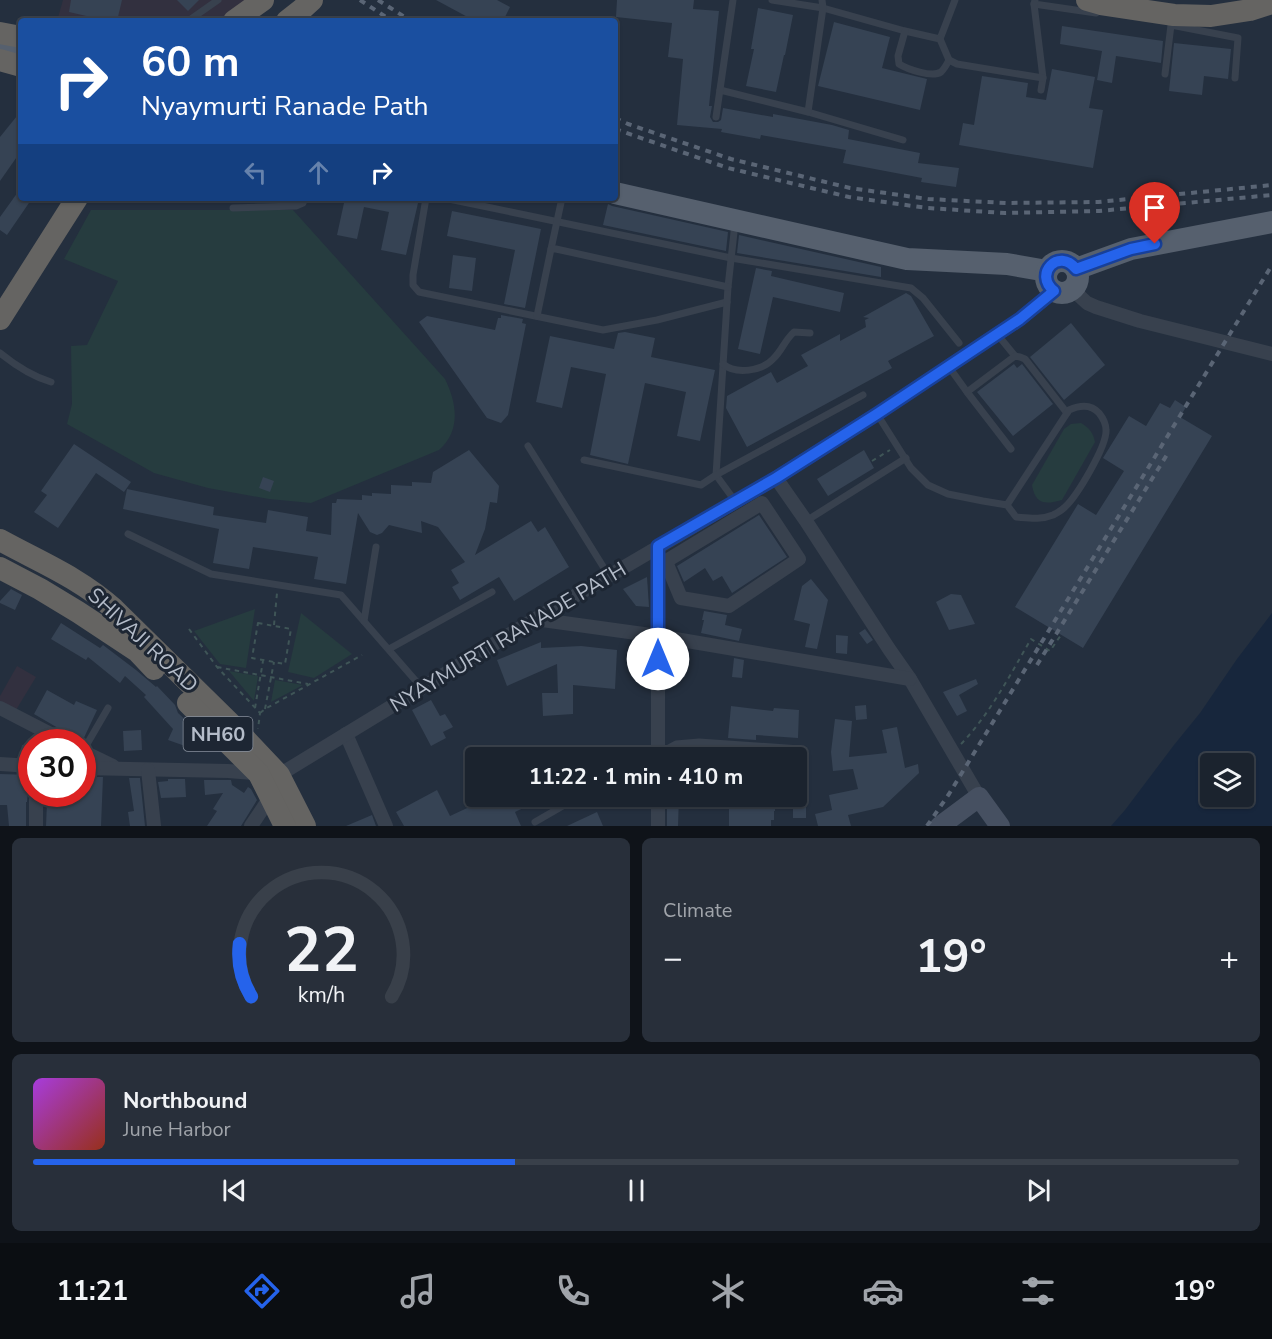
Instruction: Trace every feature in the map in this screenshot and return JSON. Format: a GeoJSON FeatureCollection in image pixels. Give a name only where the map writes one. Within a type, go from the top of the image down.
{"type":"FeatureCollection","features":[{"type":"Feature","properties":{"kind":"highway"},"geometry":{"type":"LineString","coordinates":[[238,18],[263,0]]}},
{"type":"Feature","properties":{"kind":"highway"},"geometry":{"type":"LineString","coordinates":[[1097,6],[1174,15],[1211,16],[1250,10],[1272,3]]}},
{"type":"Feature","properties":{"kind":"highway"},"geometry":{"type":"LineString","coordinates":[[266,18],[296,8]]}},
{"type":"Feature","properties":{"kind":"highway"},"geometry":{"type":"LineString","coordinates":[[0,33],[18,36]]}},
{"type":"Feature","properties":{"kind":"highway"},"geometry":{"type":"LineString","coordinates":[[0,60],[18,65]]}},
{"type":"Feature","properties":{"kind":"highway"},"geometry":{"type":"LineString","coordinates":[[0,319],[75,201]]}},
{"type":"Feature","properties":{"kind":"highway","name":"SHIVAJI ROAD"},"geometry":{"type":"LineString","coordinates":[[0,540],[75,579],[98,594],[148,641],[231,724],[269,774],[304,826]]}},
{"type":"Feature","properties":{"kind":"highway","name":"NH60"},"geometry":{"type":"LineString","coordinates":[[0,554],[90,604],[118,629],[137,651]]}},
{"type":"Feature","properties":{"kind":"highway","name":"SHIVAJI ROAD"},"geometry":{"type":"LineString","coordinates":[[0,568],[40,589],[137,651],[269,774],[271,796],[285,826]]}},
{"type":"Feature","properties":{"kind":"main road"},"geometry":{"type":"LineString","coordinates":[[0,47],[18,51]]}},
{"type":"Feature","properties":{"kind":"main road"},"geometry":{"type":"LineString","coordinates":[[618,194],[907,259],[1007,264],[1062,280],[1131,249],[1272,222]]}},
{"type":"Feature","properties":{"kind":"main road"},"geometry":{"type":"LineString","coordinates":[[949,823],[979,797],[991,823]]}},
{"type":"Feature","properties":{"kind":"street","name":"NYAYMURTI RANADE PATH"},"geometry":{"type":"LineString","coordinates":[[269,774],[346,734],[535,619],[776,478],[1020,319],[1062,280]]}},
{"type":"Feature","properties":{"kind":"street"},"geometry":{"type":"LineString","coordinates":[[1062,280],[1087,303],[1096,307],[1140,321],[1272,354]]}},
{"type":"Feature","properties":{"kind":"street"},"geometry":{"type":"LineString","coordinates":[[776,478],[910,679],[979,797]]}},
{"type":"Feature","properties":{"kind":"street"},"geometry":{"type":"LineString","coordinates":[[762,503],[799,559],[729,606],[681,598],[662,564],[762,503]]}},
{"type":"Feature","properties":{"kind":"street"},"geometry":{"type":"LineString","coordinates":[[655,747],[657,636],[662,564],[658,546]]}},
{"type":"Feature","properties":{"kind":"street"},"geometry":{"type":"LineString","coordinates":[[535,619],[657,636],[910,679]]}},
{"type":"Feature","properties":{"kind":"street"},"geometry":{"type":"LineString","coordinates":[[0,708],[41,729]]}},
{"type":"Feature","properties":{"kind":"street"},"geometry":{"type":"LineString","coordinates":[[346,734],[386,826]]}},
{"type":"Feature","properties":{"kind":"street"},"geometry":{"type":"LineString","coordinates":[[96,758],[117,769]]}},
{"type":"Feature","properties":{"kind":"street"},"geometry":{"type":"LineString","coordinates":[[0,764],[18,765]]}},
{"type":"Feature","properties":{"kind":"street"},"geometry":{"type":"LineString","coordinates":[[96,768],[269,774]]}},
{"type":"Feature","properties":{"kind":"street"},"geometry":{"type":"LineString","coordinates":[[148,770],[154,826]]}},
{"type":"Feature","properties":{"kind":"street"},"geometry":{"type":"LineString","coordinates":[[251,826],[271,796]]}},
{"type":"Feature","properties":{"kind":"street"},"geometry":{"type":"LineString","coordinates":[[36,807],[36,826]]}},
{"type":"Feature","properties":{"kind":"street"},"geometry":{"type":"LineString","coordinates":[[658,807],[658,826]]}},
{"type":"Feature","properties":{"kind":"lane"},"geometry":{"type":"LineString","coordinates":[[192,18],[218,0]]}},
{"type":"Feature","properties":{"kind":"lane"},"geometry":{"type":"LineString","coordinates":[[716,117],[733,0]]}},
{"type":"Feature","properties":{"kind":"lane"},"geometry":{"type":"LineString","coordinates":[[772,0],[822,4],[905,31],[940,39]]}},
{"type":"Feature","properties":{"kind":"lane"},"geometry":{"type":"LineString","coordinates":[[955,0],[940,39],[949,60],[957,64],[1043,78]]}},
{"type":"Feature","properties":{"kind":"lane"},"geometry":{"type":"LineString","coordinates":[[1041,90],[1043,78],[1034,2],[1097,6]]}},
{"type":"Feature","properties":{"kind":"lane"},"geometry":{"type":"LineString","coordinates":[[808,112],[822,4]]}},
{"type":"Feature","properties":{"kind":"lane"},"geometry":{"type":"LineString","coordinates":[[1168,25],[1250,10]]}},
{"type":"Feature","properties":{"kind":"lane"},"geometry":{"type":"LineString","coordinates":[[1165,74],[1168,25]]}},
{"type":"Feature","properties":{"kind":"lane"},"geometry":{"type":"LineString","coordinates":[[1168,25],[1238,38],[1235,78]]}},
{"type":"Feature","properties":{"kind":"lane"},"geometry":{"type":"LineString","coordinates":[[905,31],[898,56],[899,64],[907,69],[934,74],[942,71],[949,60]]}},
{"type":"Feature","properties":{"kind":"lane"},"geometry":{"type":"LineString","coordinates":[[720,90],[808,112],[903,140]]}},
{"type":"Feature","properties":{"kind":"lane"},"geometry":{"type":"LineString","coordinates":[[233,208],[296,206],[304,201]]}},
{"type":"Feature","properties":{"kind":"lane"},"geometry":{"type":"LineString","coordinates":[[425,201],[413,275],[414,285],[419,292],[603,330],[657,320],[727,302]]}},
{"type":"Feature","properties":{"kind":"lane"},"geometry":{"type":"LineString","coordinates":[[458,201],[731,258],[910,288],[923,298],[960,343]]}},
{"type":"Feature","properties":{"kind":"lane"},"geometry":{"type":"LineString","coordinates":[[537,316],[562,201]]}},
{"type":"Feature","properties":{"kind":"lane"},"geometry":{"type":"LineString","coordinates":[[735,220],[728,286],[716,475],[735,501]]}},
{"type":"Feature","properties":{"kind":"lane"},"geometry":{"type":"LineString","coordinates":[[551,249],[728,286]]}},
{"type":"Feature","properties":{"kind":"lane"},"geometry":{"type":"LineString","coordinates":[[723,364],[729,369],[759,368],[771,362],[794,332],[810,333]]}},
{"type":"Feature","properties":{"kind":"lane"},"geometry":{"type":"LineString","coordinates":[[997,334],[1015,356],[1025,359],[1067,413]]}},
{"type":"Feature","properties":{"kind":"lane"},"geometry":{"type":"LineString","coordinates":[[0,353],[21,370],[51,382]]}},
{"type":"Feature","properties":{"kind":"lane"},"geometry":{"type":"LineString","coordinates":[[967,392],[1015,356]]}},
{"type":"Feature","properties":{"kind":"lane"},"geometry":{"type":"LineString","coordinates":[[949,366],[1011,449]]}},
{"type":"Feature","properties":{"kind":"lane"},"geometry":{"type":"LineString","coordinates":[[584,460],[701,485],[863,395]]}},
{"type":"Feature","properties":{"kind":"lane"},"geometry":{"type":"LineString","coordinates":[[877,414],[911,468],[928,485],[948,494],[1007,505],[1016,517],[1042,518],[1066,507],[1080,487],[1104,442],[1107,431],[1104,418],[1096,410],[1087,406],[1069,410],[1007,505]]}},
{"type":"Feature","properties":{"kind":"lane"},"geometry":{"type":"LineString","coordinates":[[528,446],[609,576]]}},
{"type":"Feature","properties":{"kind":"lane"},"geometry":{"type":"LineString","coordinates":[[806,520],[906,458]]}},
{"type":"Feature","properties":{"kind":"lane"},"geometry":{"type":"LineString","coordinates":[[128,534],[211,574],[341,595],[422,688]]}},
{"type":"Feature","properties":{"kind":"lane"},"geometry":{"type":"LineString","coordinates":[[364,621],[376,547]]}},
{"type":"Feature","properties":{"kind":"lane"},"geometry":{"type":"LineString","coordinates":[[389,650],[492,592]]}},
{"type":"Feature","properties":{"kind":"lane"},"geometry":{"type":"LineString","coordinates":[[96,729],[108,708]]}},
{"type":"Feature","properties":{"kind":"lane"},"geometry":{"type":"LineString","coordinates":[[671,747],[676,744],[699,742],[771,747]]}},
{"type":"Feature","properties":{"kind":"lane"},"geometry":{"type":"LineString","coordinates":[[535,822],[561,807]]}},
{"type":"Feature","properties":{"kind":"path"},"geometry":{"type":"LineString","coordinates":[[872,461],[897,445]]}},
{"type":"Feature","properties":{"kind":"path"},"geometry":{"type":"LineString","coordinates":[[274,626],[278,585]]}},
{"type":"Feature","properties":{"kind":"path"},"geometry":{"type":"LineString","coordinates":[[258,623],[291,628],[285,664],[263,660],[252,658],[258,623]]}},
{"type":"Feature","properties":{"kind":"path"},"geometry":{"type":"LineString","coordinates":[[189,629],[217,667],[260,713]]}},
{"type":"Feature","properties":{"kind":"path"},"geometry":{"type":"LineString","coordinates":[[953,753],[980,723],[1031,639],[1050,651],[1061,635]]}},
{"type":"Feature","properties":{"kind":"path"},"geometry":{"type":"LineString","coordinates":[[258,733],[260,713],[266,708],[362,655]]}},
{"type":"Feature","properties":{"kind":"path"},"geometry":{"type":"LineString","coordinates":[[255,708],[263,660]]}},
{"type":"Feature","properties":{"kind":"path"},"geometry":{"type":"LineString","coordinates":[[266,708],[274,662]]}},
{"type":"Feature","properties":{"kind":"path"},"geometry":{"type":"LineString","coordinates":[[217,667],[308,684]]}},
{"type":"Feature","properties":{"kind":"shaded area"},"geometry":{"type":"Polygon","coordinates":[[[63,0],[245,0],[222,18],[58,18],[63,0]]]}},
{"type":"Feature","properties":{"kind":"shaded area"},"geometry":{"type":"Polygon","coordinates":[[[17,666],[36,677],[16,710],[0,701],[0,696],[17,666]]]}},
{"type":"Feature","properties":{"kind":"green space"},"geometry":{"type":"Polygon","coordinates":[[[91,210],[293,210],[445,379],[452,398],[455,416],[454,426],[446,442],[439,450],[311,503],[269,499],[208,488],[154,473],[67,424],[72,404],[71,346],[87,345],[118,281],[64,259],[91,210]]]}},
{"type":"Feature","properties":{"kind":"green space"},"geometry":{"type":"Polygon","coordinates":[[[1081,423],[1090,431],[1095,442],[1062,500],[1042,502],[1033,491],[1032,485],[1064,429],[1071,424],[1081,423]]]}},
{"type":"Feature","properties":{"kind":"green space"},"geometry":{"type":"Polygon","coordinates":[[[255,609],[246,668],[220,664],[194,631],[255,609]]]}},
{"type":"Feature","properties":{"kind":"green space"},"geometry":{"type":"Polygon","coordinates":[[[301,613],[352,654],[314,678],[288,672],[301,613]]]}},
{"type":"Feature","properties":{"kind":"green space"},"geometry":{"type":"Polygon","coordinates":[[[229,671],[258,676],[254,701],[229,671]]]}},
{"type":"Feature","properties":{"kind":"green space"},"geometry":{"type":"Polygon","coordinates":[[[275,680],[303,685],[271,702],[275,680]]]}},
{"type":"Feature","properties":{"kind":"water"},"geometry":{"type":"Polygon","coordinates":[[[1272,613],[1272,826],[1111,826],[1125,810],[1200,713],[1272,613]]]}},
{"type":"Feature","properties":{"kind":"building"},"geometry":{"type":"Polygon","coordinates":[[[71,0],[122,0],[118,18],[95,18],[69,12],[71,0]]]}},
{"type":"Feature","properties":{"kind":"building"},"geometry":{"type":"Polygon","coordinates":[[[177,0],[199,0],[188,11],[177,0]]]}},
{"type":"Feature","properties":{"kind":"building"},"geometry":{"type":"Polygon","coordinates":[[[436,0],[497,0],[510,7],[504,18],[469,18],[436,0]]]}},
{"type":"Feature","properties":{"kind":"building"},"geometry":{"type":"Polygon","coordinates":[[[617,0],[694,0],[693,9],[719,11],[709,106],[712,106],[710,117],[713,122],[721,120],[723,108],[832,125],[849,130],[848,139],[920,153],[918,163],[959,168],[956,187],[921,182],[922,178],[843,163],[846,150],[761,135],[760,139],[721,132],[722,129],[677,125],[683,59],[668,57],[672,23],[616,17],[617,0]]]}},
{"type":"Feature","properties":{"kind":"building"},"geometry":{"type":"Polygon","coordinates":[[[758,8],[793,15],[776,92],[746,86],[754,49],[751,49],[758,8]]]}},
{"type":"Feature","properties":{"kind":"building"},"geometry":{"type":"Polygon","coordinates":[[[834,22],[890,37],[882,68],[927,79],[920,110],[818,86],[834,22]]]}},
{"type":"Feature","properties":{"kind":"building"},"geometry":{"type":"Polygon","coordinates":[[[1062,26],[1163,41],[1161,63],[1116,56],[1112,83],[1097,80],[1102,51],[1060,44],[1062,26]]]}},
{"type":"Feature","properties":{"kind":"building"},"geometry":{"type":"Polygon","coordinates":[[[1174,43],[1231,49],[1228,79],[1204,76],[1202,95],[1169,91],[1174,43]]]}},
{"type":"Feature","properties":{"kind":"building"},"geometry":{"type":"Polygon","coordinates":[[[1052,69],[1095,77],[1089,108],[1103,110],[1093,168],[959,145],[963,123],[974,125],[982,76],[1028,83],[1026,97],[1046,100],[1052,69]]]}},
{"type":"Feature","properties":{"kind":"building"},"geometry":{"type":"Polygon","coordinates":[[[18,115],[18,155],[0,181],[0,137],[18,115]]]}},
{"type":"Feature","properties":{"kind":"building"},"geometry":{"type":"Polygon","coordinates":[[[18,192],[18,201],[30,201],[7,235],[0,230],[0,217],[18,192]]]}},
{"type":"Feature","properties":{"kind":"building"},"geometry":{"type":"Polygon","coordinates":[[[409,201],[418,203],[406,255],[381,250],[389,212],[364,207],[357,239],[337,235],[344,203],[341,202],[409,201]]]}},
{"type":"Feature","properties":{"kind":"building"},"geometry":{"type":"Polygon","coordinates":[[[608,204],[728,232],[726,251],[603,225],[608,204]]]}},
{"type":"Feature","properties":{"kind":"building"},"geometry":{"type":"Polygon","coordinates":[[[452,211],[541,229],[525,308],[504,304],[515,250],[447,236],[452,211]]]}},
{"type":"Feature","properties":{"kind":"building"},"geometry":{"type":"Polygon","coordinates":[[[739,235],[881,267],[881,277],[737,253],[739,235]]]}},
{"type":"Feature","properties":{"kind":"building"},"geometry":{"type":"Polygon","coordinates":[[[453,255],[476,258],[472,291],[449,288],[453,255]]]}},
{"type":"Feature","properties":{"kind":"building"},"geometry":{"type":"Polygon","coordinates":[[[756,268],[772,271],[771,276],[844,293],[840,312],[773,297],[760,354],[738,349],[756,268]]]}},
{"type":"Feature","properties":{"kind":"building"},"geometry":{"type":"Polygon","coordinates":[[[906,293],[911,296],[934,336],[888,361],[892,368],[747,447],[726,408],[727,396],[771,372],[777,383],[808,366],[801,355],[840,334],[840,341],[866,327],[865,320],[869,318],[863,317],[906,293]]]}},
{"type":"Feature","properties":{"kind":"building"},"geometry":{"type":"Polygon","coordinates":[[[501,315],[523,319],[522,323],[526,324],[508,415],[501,423],[487,418],[419,322],[427,316],[495,330],[501,315]]]}},
{"type":"Feature","properties":{"kind":"building"},"geometry":{"type":"Polygon","coordinates":[[[1071,323],[1105,365],[1064,400],[1030,357],[1071,323]]]}},
{"type":"Feature","properties":{"kind":"building"},"geometry":{"type":"Polygon","coordinates":[[[625,332],[655,338],[651,357],[715,370],[700,441],[677,436],[686,392],[645,383],[628,464],[590,455],[606,374],[571,367],[562,408],[536,402],[550,336],[614,349],[618,333],[625,332]]]}},
{"type":"Feature","properties":{"kind":"building"},"geometry":{"type":"Polygon","coordinates":[[[1014,364],[1017,368],[1022,364],[1053,404],[1013,436],[977,392],[1014,364]]]}},
{"type":"Feature","properties":{"kind":"building"},"geometry":{"type":"Polygon","coordinates":[[[1175,400],[1186,407],[1180,417],[1212,436],[1083,648],[1015,607],[1078,504],[1096,515],[1124,471],[1103,458],[1129,416],[1146,426],[1160,403],[1170,408],[1175,400]]]}},
{"type":"Feature","properties":{"kind":"building"},"geometry":{"type":"Polygon","coordinates":[[[74,444],[131,482],[124,492],[96,473],[58,528],[34,512],[47,495],[41,491],[74,444]]]}},
{"type":"Feature","properties":{"kind":"building"},"geometry":{"type":"Polygon","coordinates":[[[469,450],[499,486],[497,503],[490,502],[485,529],[475,555],[531,521],[538,532],[545,527],[569,567],[514,601],[499,577],[460,600],[452,587],[459,583],[451,570],[465,562],[438,527],[421,521],[422,533],[389,525],[377,535],[370,532],[358,513],[346,584],[314,579],[318,557],[253,547],[249,569],[213,563],[219,529],[123,509],[127,489],[214,507],[213,515],[266,523],[268,510],[308,517],[306,531],[331,535],[332,503],[336,503],[337,499],[362,500],[362,495],[391,494],[391,485],[412,486],[412,482],[431,483],[433,472],[469,450]]]}},
{"type":"Feature","properties":{"kind":"building"},"geometry":{"type":"Polygon","coordinates":[[[864,450],[874,468],[828,496],[817,479],[864,450]]]}},
{"type":"Feature","properties":{"kind":"building"},"geometry":{"type":"Polygon","coordinates":[[[263,477],[274,481],[270,492],[259,488],[263,477]]]}},
{"type":"Feature","properties":{"kind":"building"},"geometry":{"type":"Polygon","coordinates":[[[759,515],[787,557],[732,593],[722,576],[713,581],[705,568],[684,582],[677,566],[759,515]]]}},
{"type":"Feature","properties":{"kind":"building"},"geometry":{"type":"Polygon","coordinates":[[[647,577],[649,607],[636,606],[623,589],[647,577]]]}},
{"type":"Feature","properties":{"kind":"building"},"geometry":{"type":"Polygon","coordinates":[[[811,579],[828,600],[817,649],[805,647],[810,624],[794,620],[802,586],[811,579]]]}},
{"type":"Feature","properties":{"kind":"building"},"geometry":{"type":"Polygon","coordinates":[[[11,589],[22,595],[15,610],[0,603],[11,589]]]}},
{"type":"Feature","properties":{"kind":"building"},"geometry":{"type":"Polygon","coordinates":[[[951,594],[961,595],[975,624],[949,630],[936,602],[951,594]]]}},
{"type":"Feature","properties":{"kind":"building"},"geometry":{"type":"Polygon","coordinates":[[[704,611],[727,615],[725,625],[742,629],[739,641],[701,633],[704,611]]]}},
{"type":"Feature","properties":{"kind":"building"},"geometry":{"type":"Polygon","coordinates":[[[61,623],[100,648],[103,645],[157,686],[175,705],[178,713],[193,727],[185,746],[168,740],[173,729],[144,697],[146,695],[125,676],[120,683],[88,657],[86,660],[51,639],[61,623]]]}},
{"type":"Feature","properties":{"kind":"building"},"geometry":{"type":"Polygon","coordinates":[[[865,629],[873,640],[867,644],[859,633],[865,629]]]}},
{"type":"Feature","properties":{"kind":"building"},"geometry":{"type":"Polygon","coordinates":[[[836,635],[848,636],[847,654],[836,653],[836,635]]]}},
{"type":"Feature","properties":{"kind":"building"},"geometry":{"type":"Polygon","coordinates":[[[541,642],[541,648],[581,646],[617,650],[615,689],[573,685],[573,714],[543,716],[542,693],[558,693],[557,664],[507,686],[497,660],[541,642]]]}},
{"type":"Feature","properties":{"kind":"building"},"geometry":{"type":"Polygon","coordinates":[[[681,652],[688,653],[685,677],[676,676],[676,672],[672,672],[674,658],[681,652]]]}},
{"type":"Feature","properties":{"kind":"building"},"geometry":{"type":"Polygon","coordinates":[[[734,658],[744,660],[742,678],[732,677],[734,658]]]}},
{"type":"Feature","properties":{"kind":"building"},"geometry":{"type":"Polygon","coordinates":[[[976,679],[978,684],[959,695],[967,711],[957,716],[943,692],[976,679]]]}},
{"type":"Feature","properties":{"kind":"building"},"geometry":{"type":"Polygon","coordinates":[[[47,690],[74,705],[76,701],[97,710],[88,729],[60,729],[34,714],[47,690]]]}},
{"type":"Feature","properties":{"kind":"building"},"geometry":{"type":"Polygon","coordinates":[[[431,700],[440,716],[445,714],[453,727],[443,732],[446,738],[431,746],[412,710],[431,700]]]}},
{"type":"Feature","properties":{"kind":"building"},"geometry":{"type":"Polygon","coordinates":[[[866,705],[867,719],[856,720],[855,706],[866,705]]]}},
{"type":"Feature","properties":{"kind":"building"},"geometry":{"type":"Polygon","coordinates":[[[731,706],[773,711],[774,708],[799,710],[798,738],[756,735],[756,740],[728,738],[731,706]]]}},
{"type":"Feature","properties":{"kind":"building"},"geometry":{"type":"Polygon","coordinates":[[[835,719],[852,721],[849,757],[887,753],[882,730],[897,727],[905,768],[918,764],[919,773],[883,807],[848,815],[851,826],[818,826],[815,814],[832,810],[829,795],[858,789],[853,769],[833,771],[831,752],[835,719]]]}},
{"type":"Feature","properties":{"kind":"building"},"geometry":{"type":"Polygon","coordinates":[[[141,730],[142,750],[124,751],[123,731],[141,730]]]}},
{"type":"Feature","properties":{"kind":"building"},"geometry":{"type":"Polygon","coordinates":[[[0,774],[18,775],[18,807],[26,807],[26,826],[9,826],[7,805],[0,805],[0,774]]]}},
{"type":"Feature","properties":{"kind":"building"},"geometry":{"type":"Polygon","coordinates":[[[96,777],[103,777],[101,826],[46,826],[47,807],[96,807],[96,777]]]}},
{"type":"Feature","properties":{"kind":"building"},"geometry":{"type":"Polygon","coordinates":[[[129,778],[140,778],[145,826],[130,826],[128,812],[134,811],[129,778]]]}},
{"type":"Feature","properties":{"kind":"building"},"geometry":{"type":"Polygon","coordinates":[[[168,779],[185,779],[186,797],[161,798],[158,782],[168,781],[168,779]]]}},
{"type":"Feature","properties":{"kind":"building"},"geometry":{"type":"Polygon","coordinates":[[[204,780],[231,780],[232,785],[244,793],[248,787],[251,789],[257,800],[241,826],[207,826],[217,811],[213,809],[223,793],[205,795],[204,780]]]}},
{"type":"Feature","properties":{"kind":"building"},"geometry":{"type":"Polygon","coordinates":[[[437,790],[450,816],[469,807],[525,807],[515,812],[521,826],[404,826],[396,812],[437,790]]]}},
{"type":"Feature","properties":{"kind":"building"},"geometry":{"type":"Polygon","coordinates":[[[667,807],[679,807],[678,826],[667,826],[667,807]]]}},
{"type":"Feature","properties":{"kind":"building"},"geometry":{"type":"Polygon","coordinates":[[[729,807],[775,807],[771,826],[729,826],[729,807]]]}},
{"type":"Feature","properties":{"kind":"building"},"geometry":{"type":"Polygon","coordinates":[[[793,807],[806,807],[806,818],[793,818],[793,807]]]}},
{"type":"Feature","properties":{"kind":"building"},"geometry":{"type":"Polygon","coordinates":[[[597,812],[603,826],[567,826],[597,812]]]}},
{"type":"Feature","properties":{"kind":"building"},"geometry":{"type":"Polygon","coordinates":[[[372,815],[376,826],[346,826],[372,815]]]}},
{"type":"Feature","properties":{"kind":"railway"},"geometry":{"type":"LineString","coordinates":[[360,0],[387,18]]}},
{"type":"Feature","properties":{"kind":"railway"},"geometry":{"type":"LineString","coordinates":[[378,0],[406,18]]}},
{"type":"Feature","properties":{"kind":"railway"},"geometry":{"type":"LineString","coordinates":[[618,119],[731,159],[850,188],[928,199],[1006,203],[1098,202],[1272,185]]}},
{"type":"Feature","properties":{"kind":"railway"},"geometry":{"type":"LineString","coordinates":[[618,130],[728,168],[849,197],[927,208],[1005,213],[1099,211],[1272,195]]}},
{"type":"Feature","properties":{"kind":"railway"},"geometry":{"type":"LineString","coordinates":[[927,826],[949,794],[1272,265]]}},
{"type":"Feature","properties":{"kind":"railway"},"geometry":{"type":"LineString","coordinates":[[1037,665],[1168,453]]}},
{"type":"Feature","properties":{"kind":"route"},"geometry":{"type":"LineString","coordinates":[[658,659],[658,546],[776,478],[1020,319],[1054,291],[1048,285],[1046,276],[1049,267],[1056,261],[1070,262],[1076,269],[1131,249],[1155,244]]}}]}
